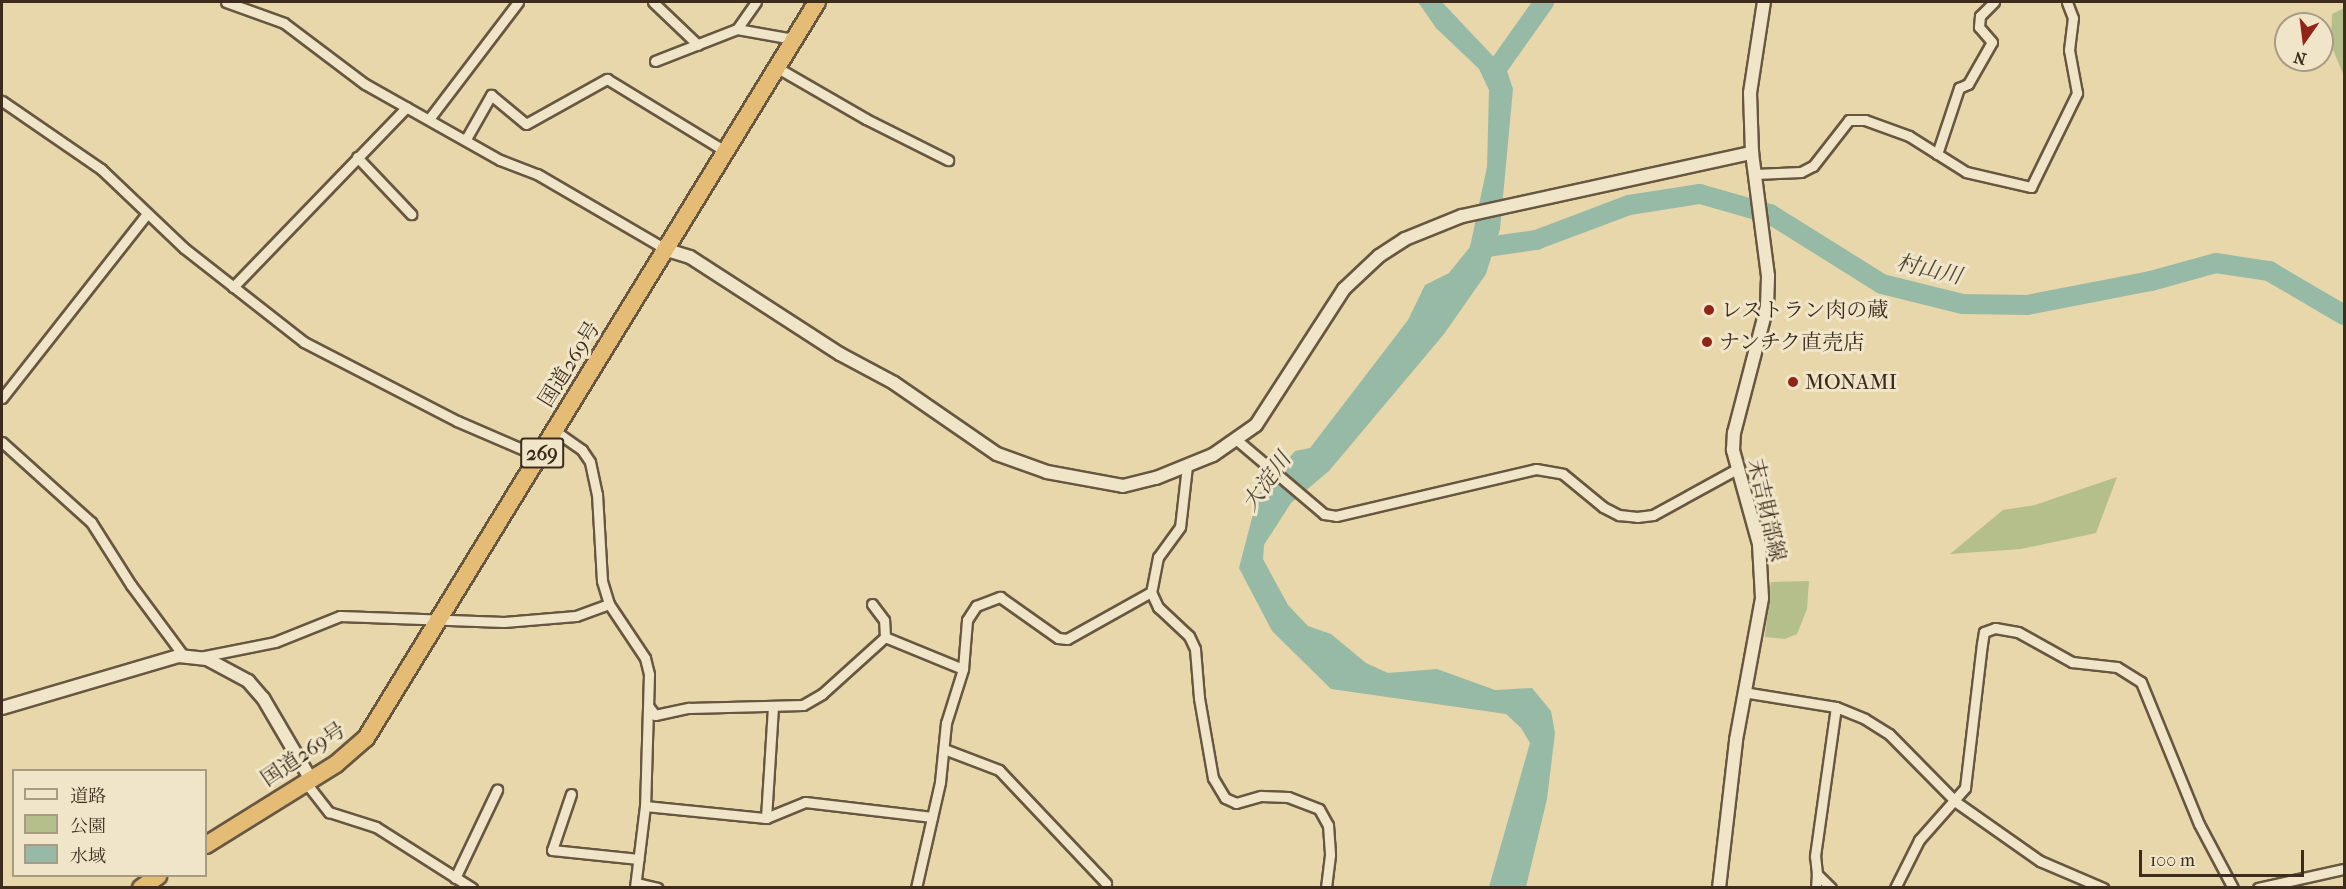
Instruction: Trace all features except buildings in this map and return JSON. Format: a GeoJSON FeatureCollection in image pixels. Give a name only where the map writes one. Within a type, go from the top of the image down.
{"type":"FeatureCollection","features":[{"type":"Feature","properties":{"kind":"highway","name":"国道269号"},"geometry":{"type":"LineString","coordinates":[[207,844],[310,778],[336,764],[366,738],[443,617],[668,250],[816,2]]}},
{"type":"Feature","properties":{"kind":"highway"},"geometry":{"type":"LineString","coordinates":[[141,888],[157,877]]}},
{"type":"Feature","properties":{"kind":"street"},"geometry":{"type":"LineString","coordinates":[[226,2],[284,23],[365,84],[500,160],[537,174],[668,250],[699,263],[1006,458],[1047,472],[1113,485],[1156,478],[1187,466],[1238,441],[1273,404],[1325,314],[1344,289],[1379,256],[1427,228],[1523,203],[1752,153]]}},
{"type":"Feature","properties":{"kind":"street"},"geometry":{"type":"LineString","coordinates":[[429,119],[518,2]]}},
{"type":"Feature","properties":{"kind":"street"},"geometry":{"type":"LineString","coordinates":[[653,2],[698,45]]}},
{"type":"Feature","properties":{"kind":"street"},"geometry":{"type":"LineString","coordinates":[[737,29],[756,2]]}},
{"type":"Feature","properties":{"kind":"street","name":"末吉財部線"},"geometry":{"type":"LineString","coordinates":[[1719,888],[1743,692],[1759,622],[1763,568],[1736,470],[1734,434],[1766,318],[1766,249],[1752,153],[1749,93],[1764,2]]}},
{"type":"Feature","properties":{"kind":"street"},"geometry":{"type":"LineString","coordinates":[[1937,154],[1959,88],[1968,84],[1992,42],[1979,27],[1980,16],[1994,2]]}},
{"type":"Feature","properties":{"kind":"street"},"geometry":{"type":"LineString","coordinates":[[1755,174],[1801,172],[1813,166],[1849,120],[1887,127],[1966,172],[2031,187],[2077,93],[2068,50],[2073,18],[2067,2]]}},
{"type":"Feature","properties":{"kind":"street"},"geometry":{"type":"LineString","coordinates":[[655,61],[737,29],[793,39]]}},
{"type":"Feature","properties":{"kind":"street"},"geometry":{"type":"LineString","coordinates":[[776,67],[948,160]]}},
{"type":"Feature","properties":{"kind":"street"},"geometry":{"type":"LineString","coordinates":[[466,139],[492,95],[526,124],[607,79],[725,151]]}},
{"type":"Feature","properties":{"kind":"street"},"geometry":{"type":"LineString","coordinates":[[2,101],[101,169],[146,215],[233,287],[335,362],[540,457]]}},
{"type":"Feature","properties":{"kind":"street"},"geometry":{"type":"LineString","coordinates":[[233,287],[407,107]]}},
{"type":"Feature","properties":{"kind":"street"},"geometry":{"type":"LineString","coordinates":[[357,157],[411,214]]}},
{"type":"Feature","properties":{"kind":"street"},"geometry":{"type":"LineString","coordinates":[[2,398],[146,215]]}},
{"type":"Feature","properties":{"kind":"street"},"geometry":{"type":"LineString","coordinates":[[555,431],[582,450],[590,462],[597,494],[602,581],[609,604],[645,658],[649,707],[645,806],[635,886],[657,888]]}},
{"type":"Feature","properties":{"kind":"street"},"geometry":{"type":"LineString","coordinates":[[1238,441],[1324,514],[1336,516],[1536,469],[1563,474],[1603,507],[1619,515],[1637,517],[1653,515],[1736,470]]}},
{"type":"Feature","properties":{"kind":"street"},"geometry":{"type":"LineString","coordinates":[[2,442],[91,522],[142,602],[183,655]]}},
{"type":"Feature","properties":{"kind":"street"},"geometry":{"type":"LineString","coordinates":[[1187,466],[1180,527],[1158,557],[1151,592],[1158,607],[1189,636],[1195,649],[1199,698],[1213,778],[1225,798],[1236,802],[1261,796],[1288,797],[1319,809],[1328,825],[1326,888]]}},
{"type":"Feature","properties":{"kind":"street"},"geometry":{"type":"LineString","coordinates":[[916,888],[932,817],[944,749],[946,723],[963,669],[968,620],[976,606],[1000,597],[1058,638],[1067,639],[1151,592]]}},
{"type":"Feature","properties":{"kind":"street"},"geometry":{"type":"LineString","coordinates":[[196,657],[275,642],[340,616],[443,617],[504,622],[576,616],[609,604]]}},
{"type":"Feature","properties":{"kind":"street"},"geometry":{"type":"LineString","coordinates":[[872,604],[884,620],[885,637]]}},
{"type":"Feature","properties":{"kind":"street"},"geometry":{"type":"LineString","coordinates":[[1895,888],[1919,840],[1956,802],[1965,788],[1984,632],[1995,628],[2018,632],[2072,662],[2117,667],[2130,673],[2148,690],[2199,824],[2233,888]]}},
{"type":"Feature","properties":{"kind":"street"},"geometry":{"type":"LineString","coordinates":[[649,707],[655,715],[689,708],[803,705],[822,694],[885,637]]}},
{"type":"Feature","properties":{"kind":"street"},"geometry":{"type":"LineString","coordinates":[[885,637],[963,669]]}},
{"type":"Feature","properties":{"kind":"street"},"geometry":{"type":"LineString","coordinates":[[2,708],[183,655],[196,657],[248,681],[263,698],[310,778],[310,788],[329,812],[376,826],[408,844],[472,888]]}},
{"type":"Feature","properties":{"kind":"street"},"geometry":{"type":"LineString","coordinates":[[1743,692],[1836,707],[1889,734],[1956,802],[2040,861],[2103,888]]}},
{"type":"Feature","properties":{"kind":"street"},"geometry":{"type":"LineString","coordinates":[[766,818],[773,706]]}},
{"type":"Feature","properties":{"kind":"street"},"geometry":{"type":"LineString","coordinates":[[1816,888],[1815,856],[1836,707]]}},
{"type":"Feature","properties":{"kind":"street"},"geometry":{"type":"LineString","coordinates":[[944,749],[999,770],[1106,883]]}},
{"type":"Feature","properties":{"kind":"street"},"geometry":{"type":"LineString","coordinates":[[455,878],[497,790]]}},
{"type":"Feature","properties":{"kind":"street"},"geometry":{"type":"LineString","coordinates":[[571,794],[552,850],[639,859]]}},
{"type":"Feature","properties":{"kind":"street"},"geometry":{"type":"LineString","coordinates":[[645,806],[766,818],[805,802],[932,817]]}},
{"type":"Feature","properties":{"kind":"street"},"geometry":{"type":"LineString","coordinates":[[2258,888],[2344,869]]}},
{"type":"Feature","properties":{"kind":"street"},"geometry":{"type":"LineString","coordinates":[[1817,874],[1832,888]]}},
{"type":"Feature","properties":{"kind":"green space"},"geometry":{"type":"Polygon","coordinates":[[[2344,8],[2344,76],[2334,52],[2334,13],[2344,8]]]}},
{"type":"Feature","properties":{"kind":"green space"},"geometry":{"type":"Polygon","coordinates":[[[2117,477],[2096,533],[2021,549],[1950,554],[2003,510],[2035,505],[2117,477]]]}},
{"type":"Feature","properties":{"kind":"green space"},"geometry":{"type":"Polygon","coordinates":[[[1809,581],[1807,609],[1797,634],[1785,639],[1765,637],[1771,582],[1809,581]]]}},
{"type":"Feature","properties":{"kind":"water"},"geometry":{"type":"Polygon","coordinates":[[[1418,2],[1442,2],[1507,71],[1513,89],[1500,229],[1486,274],[1444,334],[1329,471],[1291,503],[1264,545],[1263,559],[1288,605],[1308,626],[1331,634],[1366,663],[1388,673],[1437,669],[1495,690],[1532,688],[1551,711],[1555,733],[1547,799],[1526,887],[1489,887],[1530,743],[1521,728],[1506,714],[1331,689],[1272,631],[1239,568],[1258,495],[1295,451],[1310,448],[1408,320],[1425,285],[1449,273],[1470,247],[1487,167],[1489,90],[1479,69],[1436,28],[1418,2]]]}},
{"type":"Feature","properties":{"kind":"waterway"},"geometry":{"type":"LineString","coordinates":[[1498,67],[1544,2]]}},
{"type":"Feature","properties":{"kind":"waterway","name":"村山川"},"geometry":{"type":"LineString","coordinates":[[1480,248],[1536,240],[1629,205],[1700,194],[1770,214],[1882,284],[1963,304],[2027,305],[2151,281],[2216,263],[2269,271],[2344,315]]}},
{"type":"Feature","properties":{"kind":"place","name":"レストラン肉の蔵"},"geometry":{"type":"Point","coordinates":[1709,310]}},
{"type":"Feature","properties":{"kind":"place","name":"ナンチク直売店"},"geometry":{"type":"Point","coordinates":[1707,342]}},
{"type":"Feature","properties":{"kind":"place","name":"MONAMI"},"geometry":{"type":"Point","coordinates":[1793,382]}},
{"type":"Feature","properties":{"kind":"water label","name":"大淀川"},"geometry":{"type":"Point","coordinates":[1267,482]}}]}
